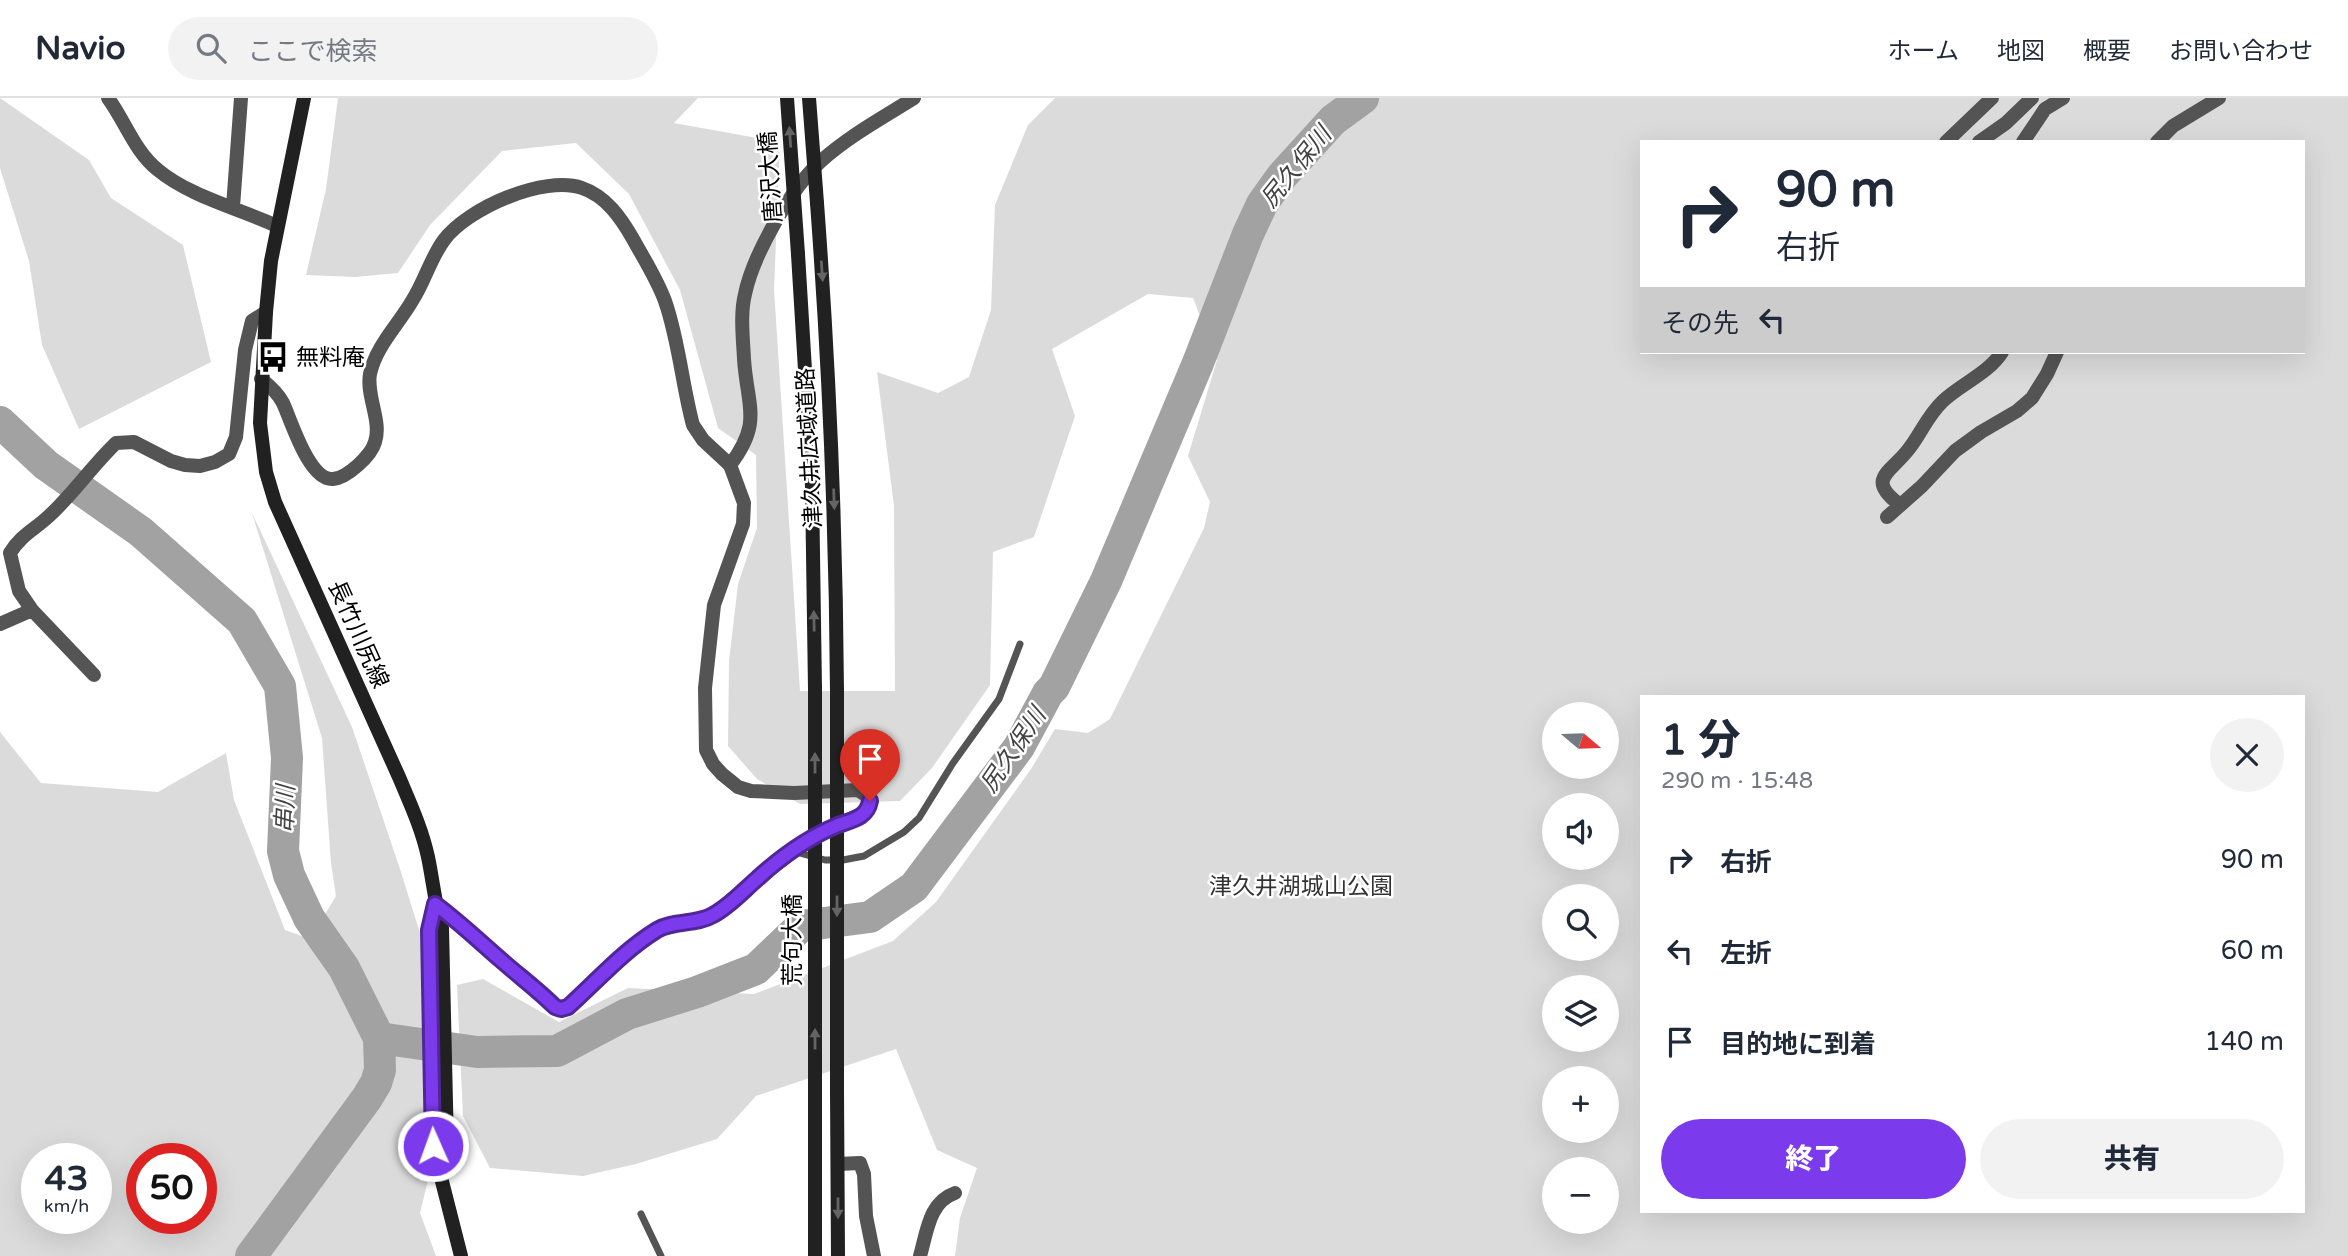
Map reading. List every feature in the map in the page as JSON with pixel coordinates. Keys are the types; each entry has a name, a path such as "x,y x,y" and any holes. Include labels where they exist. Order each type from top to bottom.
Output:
{"main road":[{"path":"266,312 277,226 304,98"},
{"name":"唐沢大橋","path":"787,98 798,254"},
{"name":"唐沢大橋","path":"809,98 817,203"},
{"name":"津久井広域道路","path":"817,203 829,374 836,545 837,691"},
{"name":"津久井広域道路","path":"798,254 812,486 815,689"},
{"name":"長竹川尻線","path":"266,312 261,379 261,443 272,493 409,800 428,856 435,904"},
{"name":"荒句大橋","path":"815,689 816,1256"},
{"name":"荒句大橋","path":"837,691 838,1164"},
{"path":"435,904 433,1146 461,1256"},
{"path":"838,1164 838,1256"}],"street":[{"path":"128,98 112,103 139,149 157,170 189,188 277,226"},
{"path":"233,207 241,98"},
{"path":"730,465 749,432 752,421 744,362 744,295 765,243 803,179 819,162 854,134 914,98"},
{"path":"1948,140 1993,98"},
{"path":"1982,140 2006,123 2032,98"},
{"path":"2023,140 2045,109 2063,98"},
{"path":"2159,140 2172,126 2219,98"},
{"path":"261,379 273,388 282,400 297,440 317,470 325,478 335,480 366,459 376,441 370,376 376,356 414,299 429,264 446,237 473,215 511,196 552,184 574,185 601,197 626,228 664,298 693,425 703,440 730,465 744,503 743,524 714,605 705,688 706,750 713,764 738,787 751,791 794,793 858,790 866,794 870,801 863,815 820,833 710,917 659,929 617,960 568,1007 561,1009 555,1007 467,928 435,904"},
{"path":"94,675 32,610 19,591 10,553 18,540 50,516 116,443 125,441 145,446 171,461 200,466 215,463 229,454 236,437 247,340 252,321 266,312"},
{"path":"1894,500 1884,490 1882,481 1909,449 1929,415 2000,354"},
{"path":"1887,517 1894,500 1955,451 2017,411 2032,398 2048,374 2056,354"},
{"path":"0,624 32,610"},
{"path":"838,1164 860,1163 864,1174 866,1216 874,1256"},
{"path":"920,1256 933,1212 940,1201 955,1193"}],"lane":[{"path":"792,852 825,860 843,860 864,856 904,832 919,818 953,763 999,699 1020,644"},
{"path":"641,1214 661,1256"}],"green space":[{"path":"0,98 89,160 111,198 183,245 211,362 79,429 42,345 29,261 0,168"},
{"name":"津久井湖城山公園","path":"338,98 698,98 674,123 780,142 774,289 800,691 895,691 894,506 877,372 938,393 969,377 991,310 995,205 1028,125 1055,98 2348,98 2348,1256 955,1256 960,1218 977,1168 937,1150 896,1049 756,1096 717,1139 636,1164 583,1176 490,1168 463,1116 457,985 483,979 559,1022 628,988 754,994 893,941 936,902 1031,769 1055,729 1088,733 1110,719 1204,528 1210,502 1188,456 1217,360 1193,298 1148,294 1052,349 1075,416 1034,537 993,552 990,685 932,768 900,801 800,804 757,779 728,746 729,661 738,584 757,528 756,455 718,428 680,290 629,194 576,143 502,151 430,225 398,273 355,277 306,275 326,189"},
{"path":"252,513 352,727 435,981 443,1119 420,1213 436,1256 0,1256 0,732 41,783 158,792 226,753 234,800 285,930 310,939 336,896 322,738"}],"waterway":[{"name":"尻久保川","path":"379,1038 477,1052 557,1051 627,1014 697,992 756,969 801,926 870,917 914,887 1019,747 1048,693 1054,687 1106,581 1262,204 1282,176 1333,120 1363,98"},
{"name":"串川","path":"0,422 46,465 141,532 242,621 280,686 287,758 283,851 289,875 309,918 344,968 379,1038 380,1070 367,1098 251,1256"}],"place":[{"name":"無料庵","path":"273,357"}],"route":[{"path":"433,1146 429,930 435,904 467,928 555,1007 561,1009 568,1007 638,943 665,926 698,921 722,910 760,876 806,842 820,833 863,815 870,801"}]}
